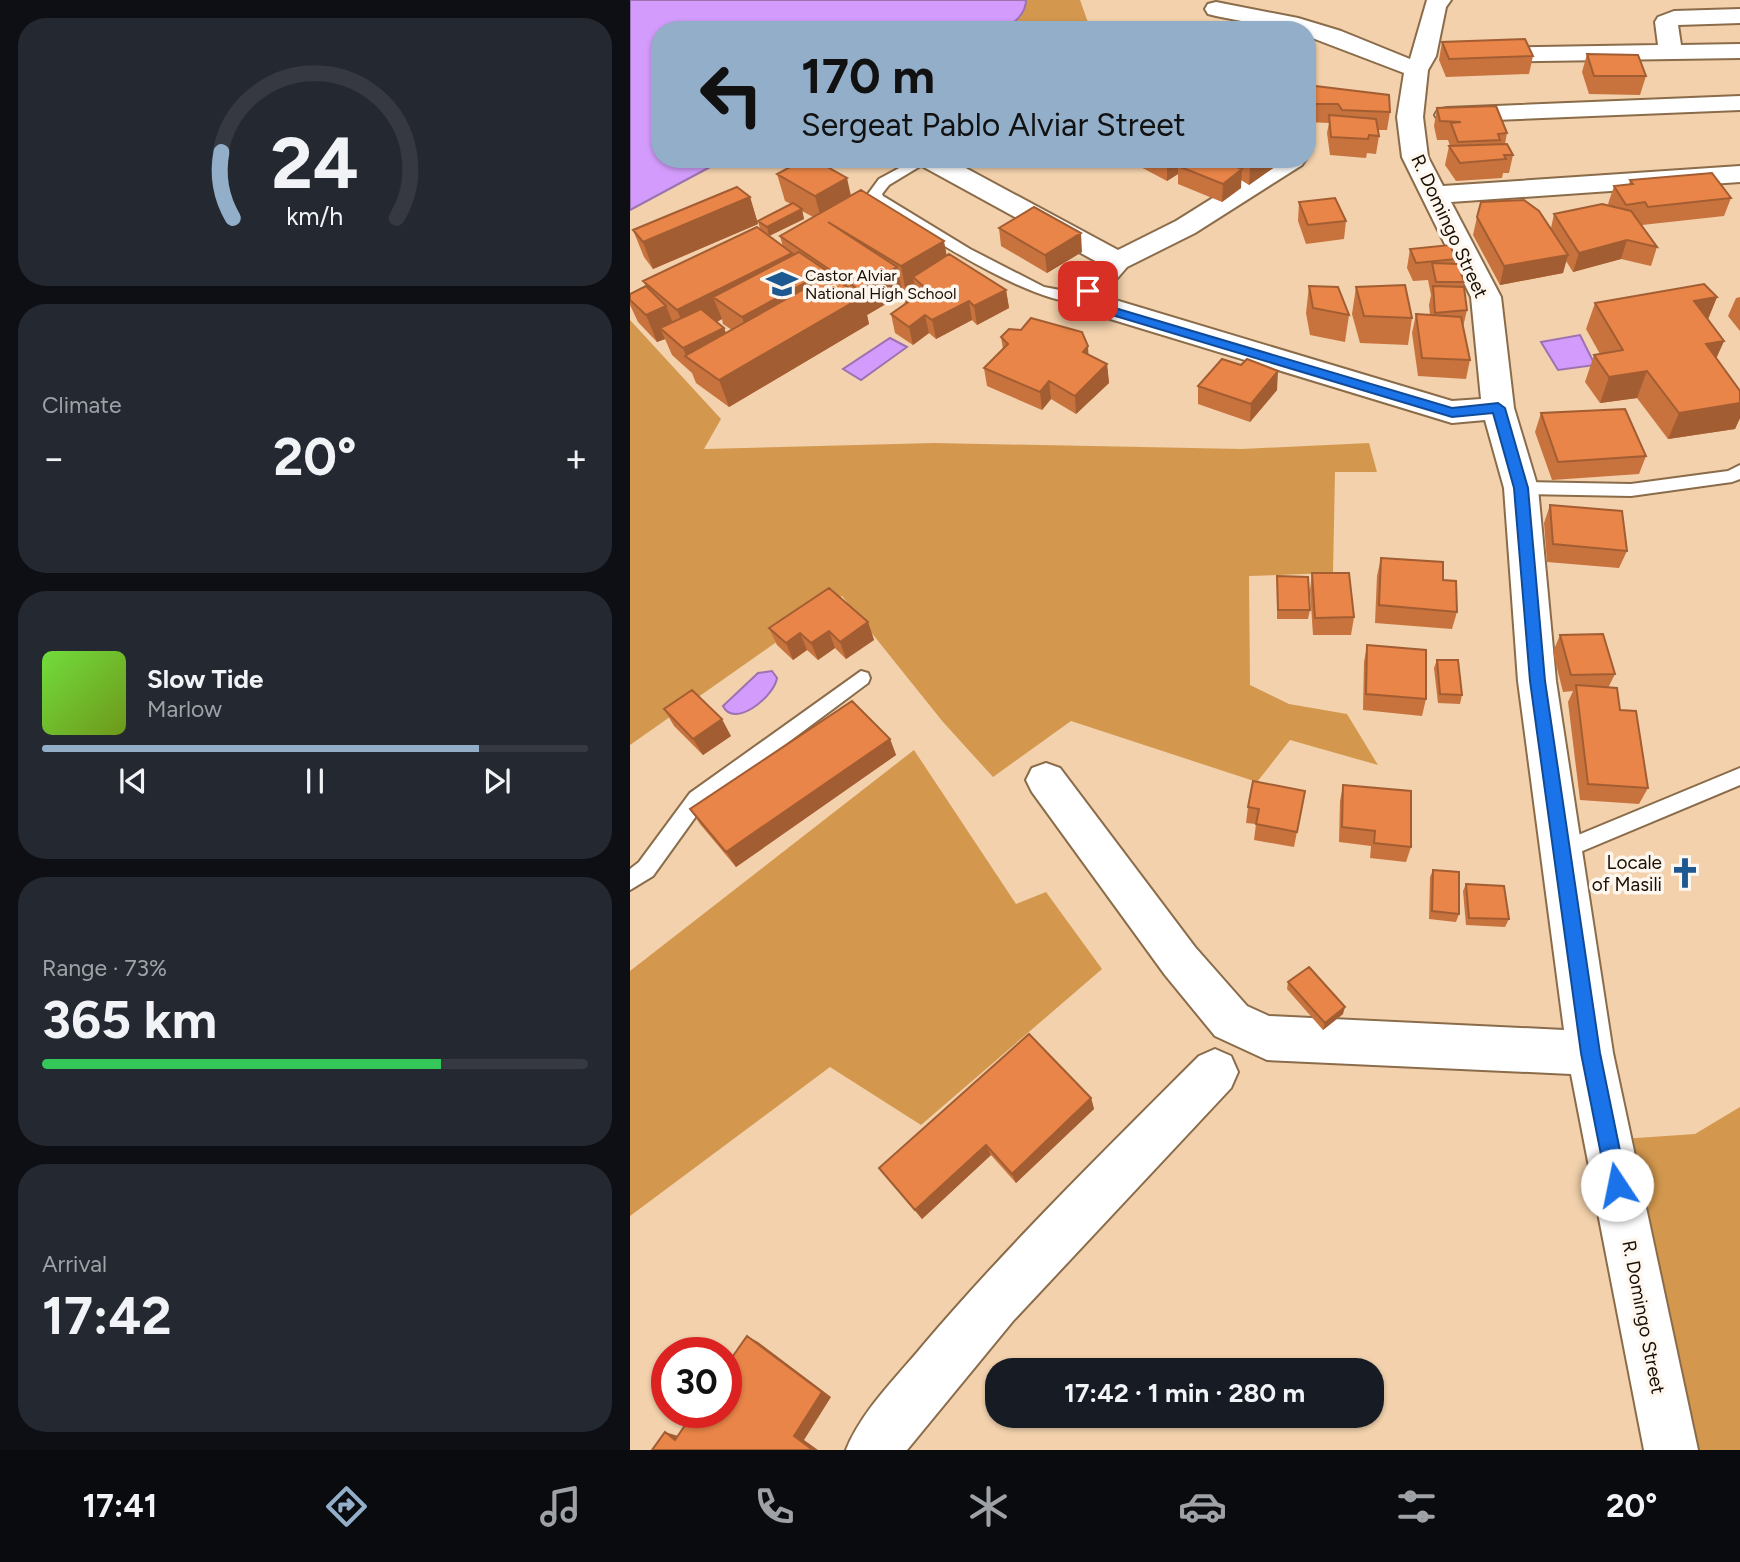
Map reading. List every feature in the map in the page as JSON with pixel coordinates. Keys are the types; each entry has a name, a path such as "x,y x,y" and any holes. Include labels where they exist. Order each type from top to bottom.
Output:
{"street":[{"name":"R. Domingo Street","path":"1440,0 1435,5 1438,59 1410,117 1415,157 1486,297 1498,408 1521,488 1537,681 1590,1053 1671,1450"},
{"path":"1216,9 1279,21"},
{"path":"1671,54 1666,22 1674,18 1740,16"},
{"path":"1316,31 1438,59 1740,51"},
{"path":"1410,117 1740,103"},
{"path":"944,168 1117,261"},
{"path":"1280,168 1222,208 1165,241 1117,261 1088,291 1087,299 1094,305 1452,412 1498,408"},
{"path":"1435,195 1740,174"},
{"path":"1046,780 1180,961 1231,1021 1267,1038 1590,1053"},
{"path":"873,1450 918,1390 1011,1284 1215,1072"}],"lane":[{"path":"910,168 884,182 875,194 878,199 965,252 1040,291 1087,299"},
{"path":"1521,488 1631,490 1732,476 1740,471"},
{"path":"630,881 646,869 697,799 860,678"},
{"path":"1561,851 1740,776"}],"shaded area":[{"path":"630,0 1026,0 1022,14 1015,21 651,21 651,168 708,168 630,210"},
{"path":"1026,0 1080,0 1088,21 1015,21 1021,16"},
{"path":"630,320 721,419 704,449 934,443 1242,449 1369,443 1377,472 1335,472 1333,573 1249,576 1250,685 1289,704 1347,714 1378,765 1290,740 1257,782 1071,721 993,777 943,722 842,596 630,745"},
{"path":"1580,335 1595,365 1558,370 1541,342"},
{"path":"890,338 907,347 861,380 843,369"},
{"path":"772,671 777,678 774,686 753,708 736,714 728,712 723,706 758,673"},
{"path":"914,750 1016,904 1046,892 1102,969 921,1125 830,1067 630,1216 630,971"},
{"path":"1740,1107 1740,1450 1672,1450 1607,1140 1695,1134"}],"building":[{"path":"1525,39 1533,56 1449,59 1442,42"},
{"path":"1587,54 1638,55 1646,76 1594,76"},
{"path":"1316,86 1389,95 1390,112 1342,110 1338,104 1316,104"},
{"path":"1496,106 1507,133 1498,134 1500,140 1458,142 1451,123 1461,122 1440,121 1437,108"},
{"path":"1329,115 1376,119 1379,136 1369,135 1368,139 1331,137"},
{"path":"1507,144 1513,155 1504,155 1506,159 1460,163 1449,146"},
{"path":"788,168 829,168 847,178 815,196 777,174"},
{"path":"1183,168 1242,169 1223,184"},
{"path":"1712,173 1731,198 1648,207 1645,202 1626,205 1614,186 1633,184 1630,180"},
{"path":"737,187 750,197 643,242 633,230"},
{"path":"861,190 944,241 901,266 828,222 897,267 858,289 780,236"},
{"path":"1335,198 1346,221 1308,225 1299,202"},
{"path":"1524,200 1539,211 1568,255 1504,266 1477,217 1481,202"},
{"path":"793,203 802,209 767,227 758,221"},
{"path":"1602,204 1631,211 1657,247 1627,240 1579,253 1554,214"},
{"path":"1034,207 1081,233 1045,255 999,228"},
{"path":"757,227 792,253 677,310 643,281"},
{"path":"1450,245 1456,259 1416,263 1410,249"},
{"path":"799,252 827,271 742,317 713,297"},
{"path":"949,254 1006,290 974,306 969,301 932,320 925,315 909,327 891,314 908,302 903,297 925,288 913,277"},
{"path":"1432,263 1458,264 1464,282 1436,282"},
{"path":"829,275 862,297 719,380 685,356"},
{"path":"1704,284 1717,297 1694,301 1724,341 1706,344 1740,391 1740,403 1679,413 1647,371 1609,377 1594,355 1623,350 1595,303"},
{"path":"1405,285 1412,318 1364,316 1356,287"},
{"path":"646,286 666,306 646,315 630,300 630,294"},
{"path":"1309,286 1338,287 1349,315 1313,308"},
{"path":"1433,286 1464,287 1467,310 1435,313"},
{"path":"701,309 724,328 683,348 660,328"},
{"path":"1416,314 1461,317 1470,360 1422,358"},
{"path":"1031,318 1082,332 1088,346 1083,352 1107,364 1075,396 1049,381 1040,392 984,368 1008,344 1001,337 1009,329 1021,330"},
{"path":"1222,359 1241,365 1247,359 1278,371 1251,404 1198,386"},
{"path":"1625,409 1646,456 1558,462 1541,413"},
{"path":"1550,505 1622,511 1627,551 1553,544"},
{"path":"1381,558 1443,562 1443,580 1456,581 1457,612 1379,605"},
{"path":"1312,573 1349,573 1354,617 1315,618"},
{"path":"1277,576 1308,577 1310,610 1278,610"},
{"path":"829,588 868,622 840,642 829,631 811,643 800,633 786,643 769,628"},
{"path":"1603,634 1615,674 1571,675 1560,635"},
{"path":"1367,645 1426,650 1426,699 1366,694"},
{"path":"1437,660 1458,660 1462,695 1440,694"},
{"path":"1576,685 1617,688 1620,710 1636,711 1648,788 1588,784"},
{"path":"692,690 722,719 693,739 664,709"},
{"path":"852,701 890,739 726,852 690,809"},
{"path":"1253,781 1305,791 1297,832 1256,824 1259,809 1248,807"},
{"path":"1343,785 1411,791 1411,847 1374,843 1375,831 1342,827"},
{"path":"1433,870 1459,872 1459,914 1432,911"},
{"path":"1466,884 1504,886 1509,919 1469,918"},
{"path":"1309,967 1345,1007 1325,1023 1288,982"},
{"path":"1029,1034 1091,1098 1012,1174 986,1145 915,1210 879,1168"},
{"path":"747,1336 822,1392 794,1436 813,1450 652,1450 665,1432 675,1440 683,1428 742,1428 742,1343"}],"place":[{"name":"Castor Alviar National High School","path":"782,284"},
{"name":"Locale of Masili","path":"1685,873"}],"route":[{"path":"1088,291 1087,299 1094,305 1452,412 1498,408 1521,488 1537,681 1590,1053 1617,1185"}]}
